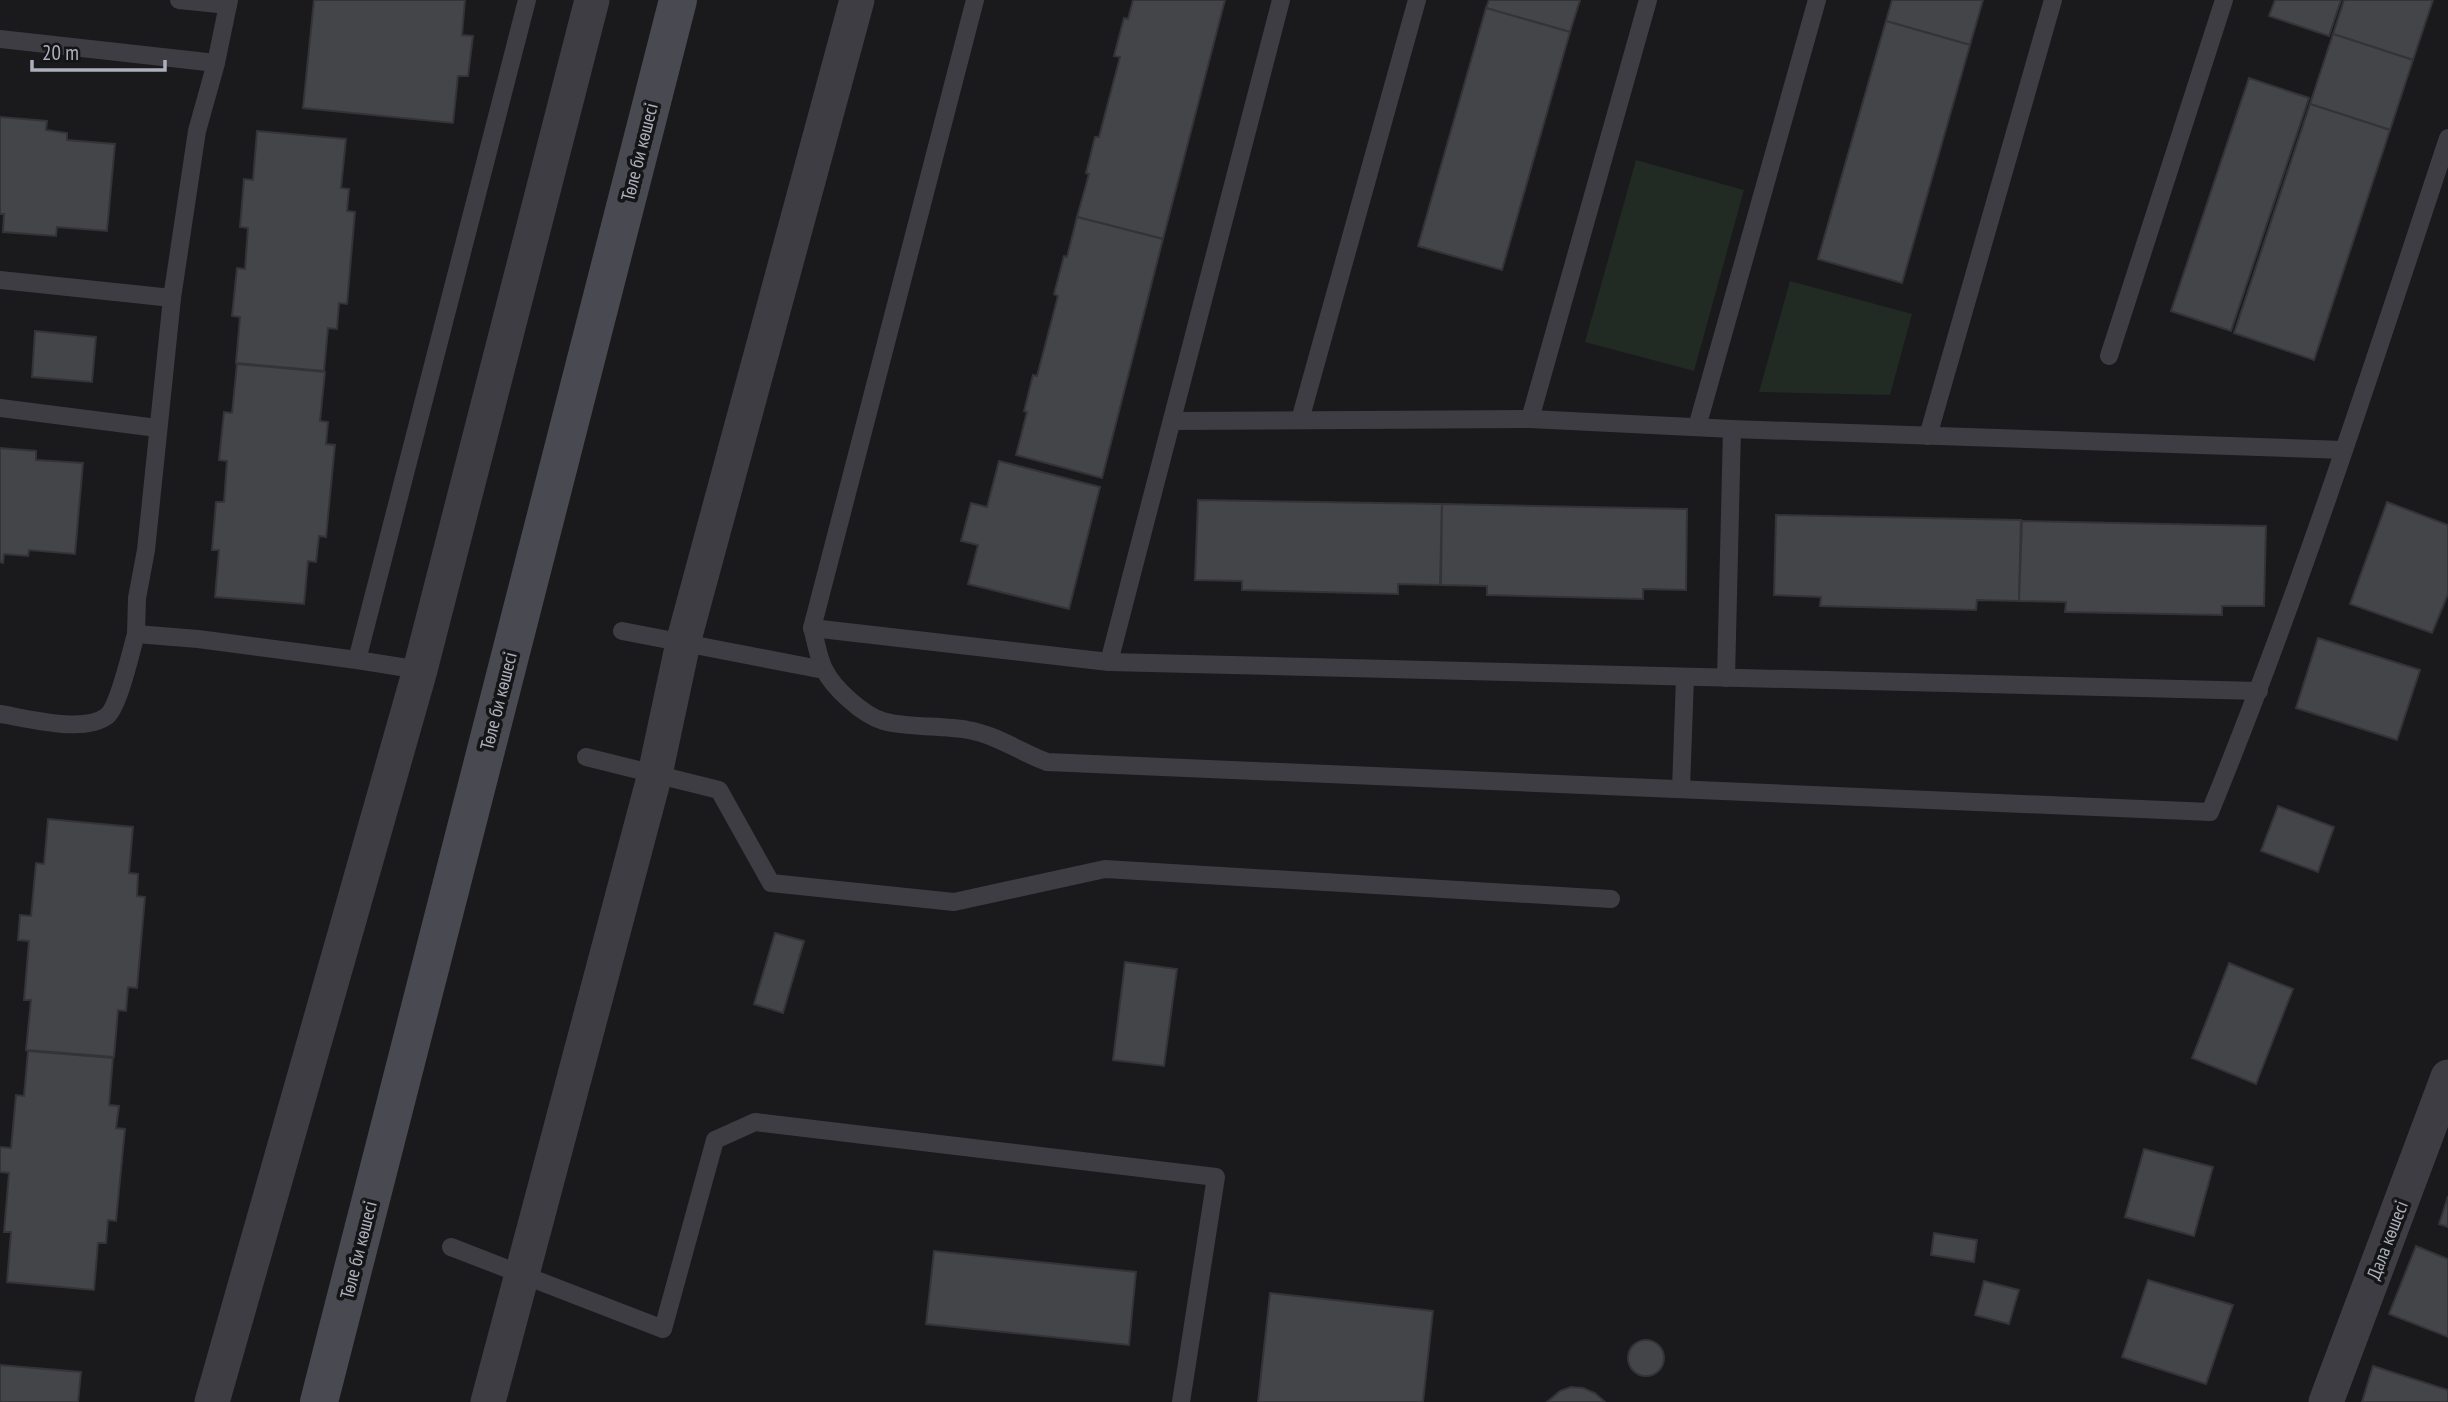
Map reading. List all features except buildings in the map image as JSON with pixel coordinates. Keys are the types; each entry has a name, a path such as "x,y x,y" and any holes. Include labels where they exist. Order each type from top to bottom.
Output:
{"main road":[{"name":"Төле би көшесі","path":"319,1402 678,0"}],"street":[{"path":"212,1402 420,670 593,0"},
{"path":"488,1402 656,774 683,643 857,0"},
{"name":"Дала көшесі","path":"2326,1402 2448,1077"}],"lane":[{"path":"0,714 69,724 93,722 107,716 116,702 135,634 172,298 197,131 229,2 179,0"},
{"path":"357,660 527,0"},
{"path":"975,0 812,628 824,670 844,696 864,711 883,721 969,730 1001,739 1023,753 1047,762 2210,812 2259,691 2344,450 2448,138"},
{"path":"1109,662 1281,0"},
{"path":"1300,420 1417,0"},
{"path":"1530,419 1648,0"},
{"path":"1697,427 1817,0"},
{"path":"1928,436 2053,0"},
{"path":"2109,356 2224,0"},
{"path":"0,39 216,63"},
{"path":"0,282 172,298"},
{"path":"0,408 157,428"},
{"path":"1172,421 1530,419 1732,429 2344,450"},
{"path":"1726,678 1732,429"},
{"path":"812,628 1109,662 2259,691"},
{"path":"622,631 824,670"},
{"path":"135,634 198,639 420,670"},
{"path":"1681,789 1685,677"},
{"path":"586,757 719,790 771,883 954,902 1105,869 1611,899"},
{"path":"452,1247 663,1329 715,1140 755,1122 1216,1177 1181,1402"}],"shaded area":[{"path":"1636,160 1744,190 1694,371 1585,342"},
{"path":"1790,281 1912,314 1890,395 1759,392"}]}
